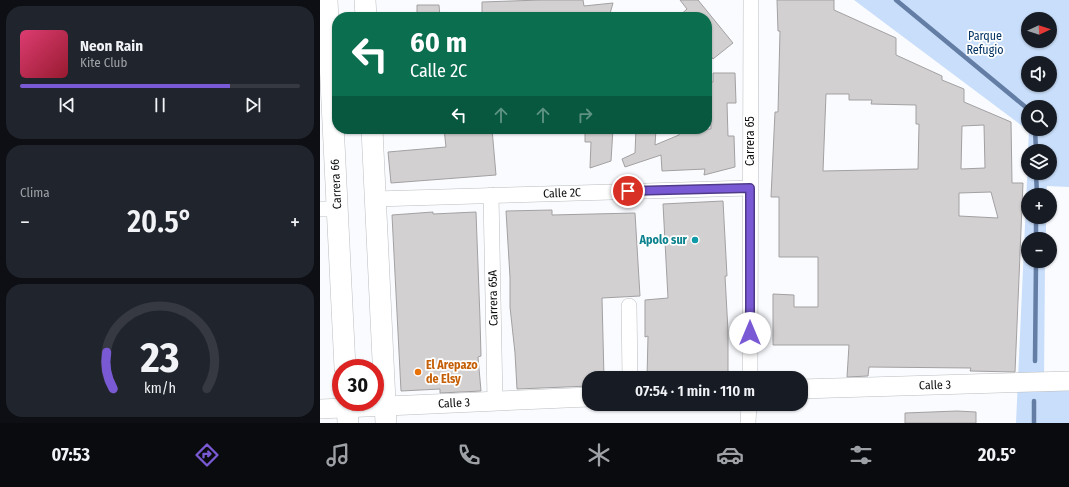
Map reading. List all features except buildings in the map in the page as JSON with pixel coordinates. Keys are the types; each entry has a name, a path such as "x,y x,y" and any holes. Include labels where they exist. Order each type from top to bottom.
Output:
{"main road":[{"name":"Carrera 66","path":"327,0 329,209 344,359"},
{"path":"365,0 366,12"},
{"path":"372,134 386,415"}],"street":[{"name":"Carrera 65","path":"750,371 751,0"},
{"name":"Calle 2C","path":"375,199 750,188"},
{"name":"Carrera 65A","path":"491,195 495,401"},
{"path":"629,306 630,371"},
{"name":"Calle 3","path":"808,389 1069,381"},
{"name":"Calle 3","path":"347,411 386,415 495,401 582,397"},
{"name":"Calle 3","path":"320,409 332,410"},
{"path":"748,423 749,411"}],"green space":[{"name":"Parque Refugio","path":"854,0 1069,0 1069,187 1047,186 1047,188 1027,188 1027,180 1057,180 1057,144 1028,144 1029,136 1057,136 1057,100 1021,100 1021,125"},
{"name":"Parque Refugio","path":"1025,224 1046,224 1046,232 1025,232"},
{"name":"Parque Refugio","path":"1023,268 1045,268 1044,381 1069,381 1069,423 1016,423"}],"waterway":[{"path":"896,0 1021,103"},
{"path":"1035,136 1036,144"},
{"path":"1036,180 1037,188"},
{"path":"1036,224 1036,232"},
{"path":"1035,361 1036,268"},
{"path":"1034,401 1034,423"}],"place":[{"name":"Apolo sur","path":"695,240"},
{"name":"El Arepazo de Elsy","path":"418,372"}],"route":[{"path":"628,191 750,188 750,333"}]}
